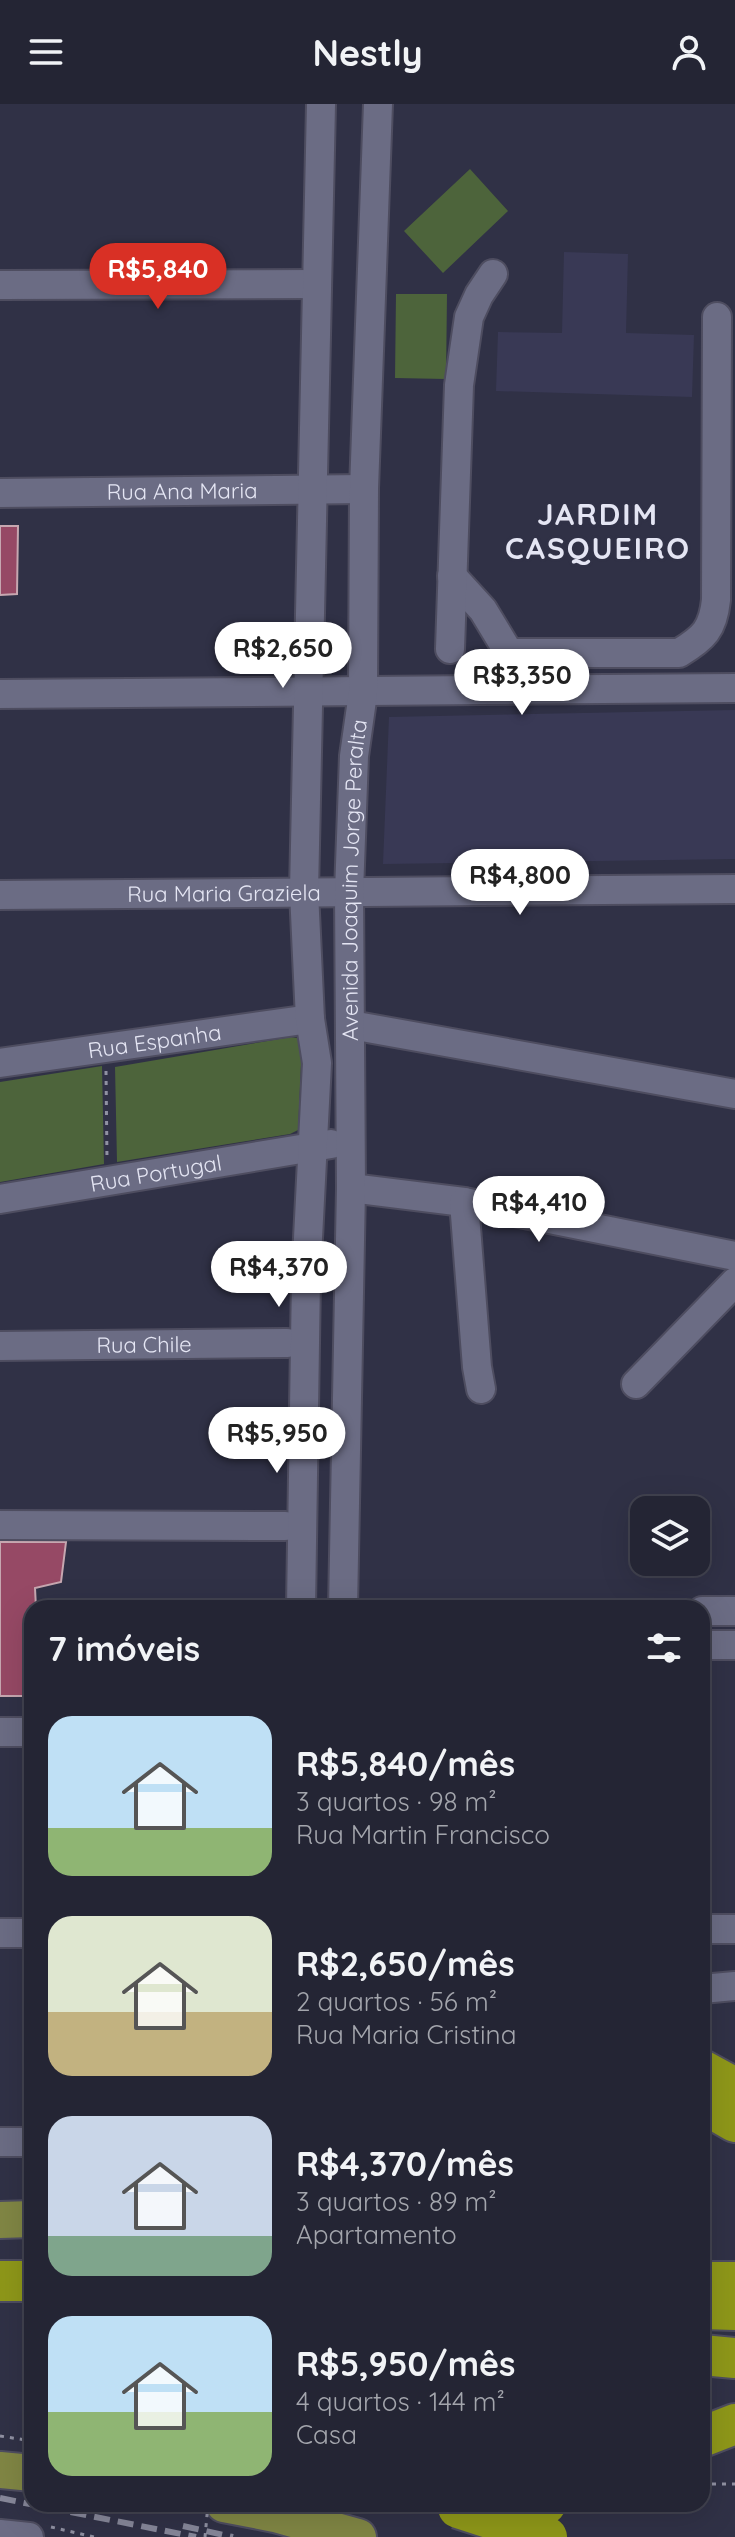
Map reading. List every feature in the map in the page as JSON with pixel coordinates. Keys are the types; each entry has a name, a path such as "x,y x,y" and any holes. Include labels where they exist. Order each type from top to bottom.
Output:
{"highway":[{"path":"710,2074 735,2088"},
{"path":"710,2108 735,2122"},
{"path":"0,2281 24,2281"},
{"path":"710,2282 735,2282"},
{"path":"0,2305 24,2305"},
{"path":"710,2309 735,2310"},
{"path":"710,2356 735,2358"},
{"path":"710,2434 735,2424"},
{"path":"472,2512 547,2537"},
{"path":"502,2512 516,2537"}],"main road":[{"path":"0,2220 24,2219"},
{"path":"0,2470 24,2472"},
{"path":"265,2512 358,2537"}],"street":[{"name":"Avenida Joaquim Jorge Peralta","path":"282,1600 296,1343 306,1277 317,1063 310,1019 304,892 321,104"},
{"name":"Avenida Joaquim Jorge Peralta","path":"343,1600 351,1188 349,892 354,756 363,693 364,489 378,104"},
{"path":"450,649 459,385 469,317 493,274"},
{"path":"0,285 317,284"},
{"path":"452,576 483,610 509,653 679,653 701,640 714,617 716,600 717,317"},
{"name":"Rua Ana Maria","path":"0,493 364,489"},
{"path":"0,694 735,688"},
{"name":"Rua Maria Graziela","path":"0,895 735,889"},
{"name":"Rua Espanha","path":"0,1063 310,1019"},
{"path":"351,1025 735,1094"},
{"name":"Rua Portugal","path":"0,1199 313,1146 351,1143"},
{"path":"351,1188 464,1202 735,1256"},
{"path":"464,1202 481,1389"},
{"path":"636,1384 735,1282"},
{"name":"Avenida Joaquim Jorge Peralta","path":"296,1343 301,1600"},
{"name":"Rua Chile","path":"0,1346 296,1343"},
{"path":"0,1525 285,1526"},
{"path":"710,1611 735,1611"},
{"path":"710,1645 735,1645"},
{"path":"0,1732 24,1732"},
{"path":"710,1929 735,1929"},
{"path":"0,1933 24,1933"},
{"path":"710,1988 735,1986"},
{"path":"0,2142 24,2142"},
{"path":"0,2534 29,2537"}],"path":[{"path":"106,1047 107,1181"},
{"path":"0,2436 24,2440"},
{"path":"710,2484 735,2484"},
{"path":"205,2537 207,2512"}],"shaded area":[{"path":"564,252 628,254 626,333 694,335 692,397 496,391 498,332 562,333"},
{"path":"735,710 735,859 383,864 389,717"}],"green space":[{"path":"470,169 508,211 443,273 404,231"},
{"path":"396,294 447,294 446,379 395,378"},
{"path":"291,1037 302,1044 298,1130 290,1134 117,1162 115,1067"},
{"path":"102,1066 104,1164 0,1182 0,1082"}],"building":[{"path":"0,526 18,526 17,594 0,595"},
{"path":"0,1542 66,1542 61,1582 35,1588 36,1600 24,1600 24,1696 0,1696"}],"railway":[{"path":"0,2498 24,2503"},
{"path":"70,2512 196,2537"},
{"path":"183,2526 233,2537"}],"district":[{"name":"JARDIM CASQUEIRO","path":"598,532"}]}
